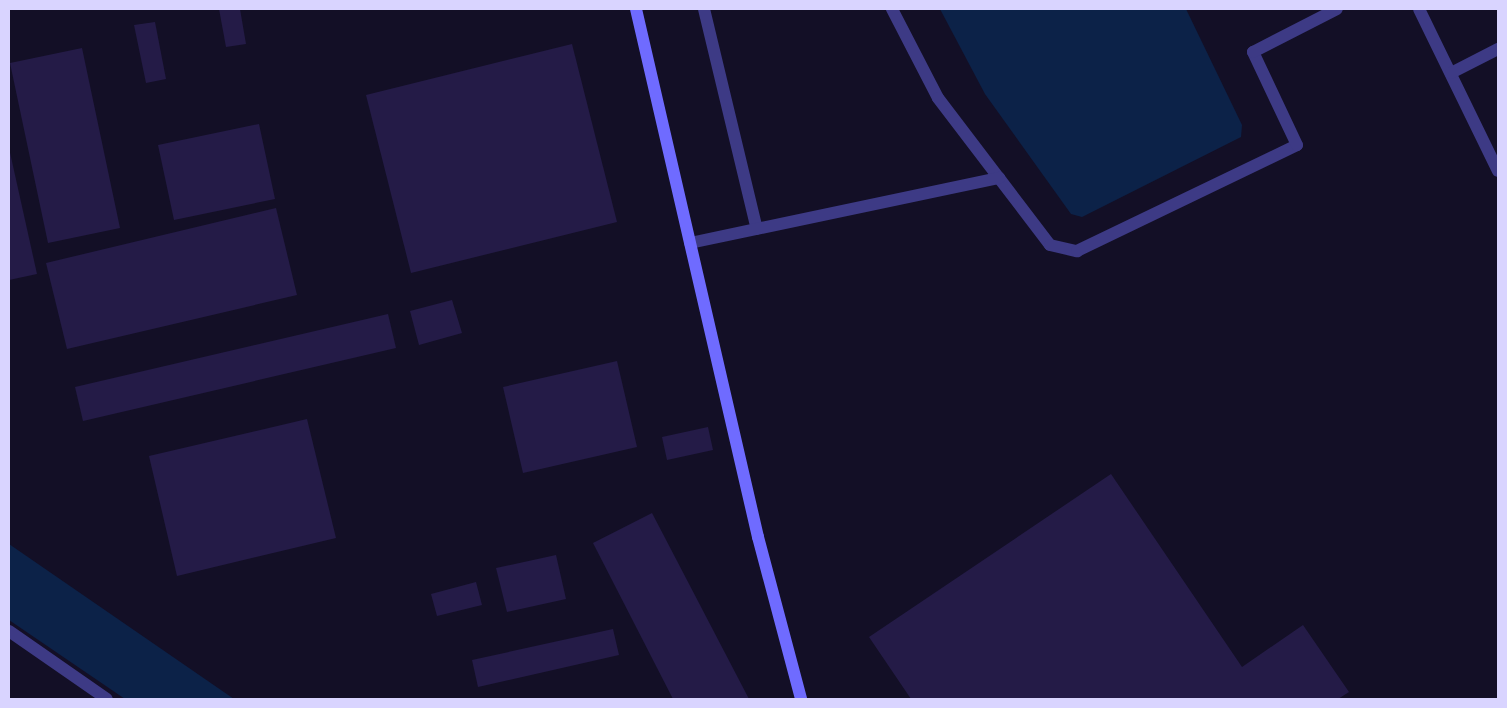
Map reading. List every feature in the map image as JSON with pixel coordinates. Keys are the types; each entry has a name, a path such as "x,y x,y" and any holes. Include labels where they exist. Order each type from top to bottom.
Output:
{"street":[{"path":"636,9 758,537 801,699"},
{"path":"704,9 757,229"},
{"path":"892,9 938,98 1050,245 1078,251 1297,145 1253,52 1337,9"},
{"path":"1418,9 1498,171"},
{"path":"1451,73 1498,49"},
{"path":"690,243 999,178"},
{"path":"9,631 107,699"}],"water":[{"path":"940,9 1186,9 1242,125 1241,137 1082,217 1071,214 985,94"},
{"path":"9,544 234,699 125,699 9,620"}],"building":[{"path":"219,9 240,9 246,44 226,47"},
{"path":"155,22 166,79 146,83 134,25"},
{"path":"572,44 617,222 411,273 366,95"},
{"path":"82,48 120,228 48,243 10,63"},
{"path":"259,124 275,199 174,220 158,145"},
{"path":"9,148 37,274 9,280"},
{"path":"276,208 297,295 67,349 46,263"},
{"path":"452,300 462,333 419,345 410,311"},
{"path":"388,314 396,348 83,421 75,387"},
{"path":"617,361 637,447 523,473 503,387"},
{"path":"307,419 336,538 177,576 149,456"},
{"path":"708,427 713,450 667,460 662,437"},
{"path":"1111,474 1242,667 1303,625 1349,692 1338,699 911,699 869,637"},
{"path":"652,513 749,699 673,699 593,543"},
{"path":"556,555 566,599 507,612 496,568"},
{"path":"476,582 482,605 437,616 431,594"},
{"path":"613,629 619,655 478,687 472,660"}]}
